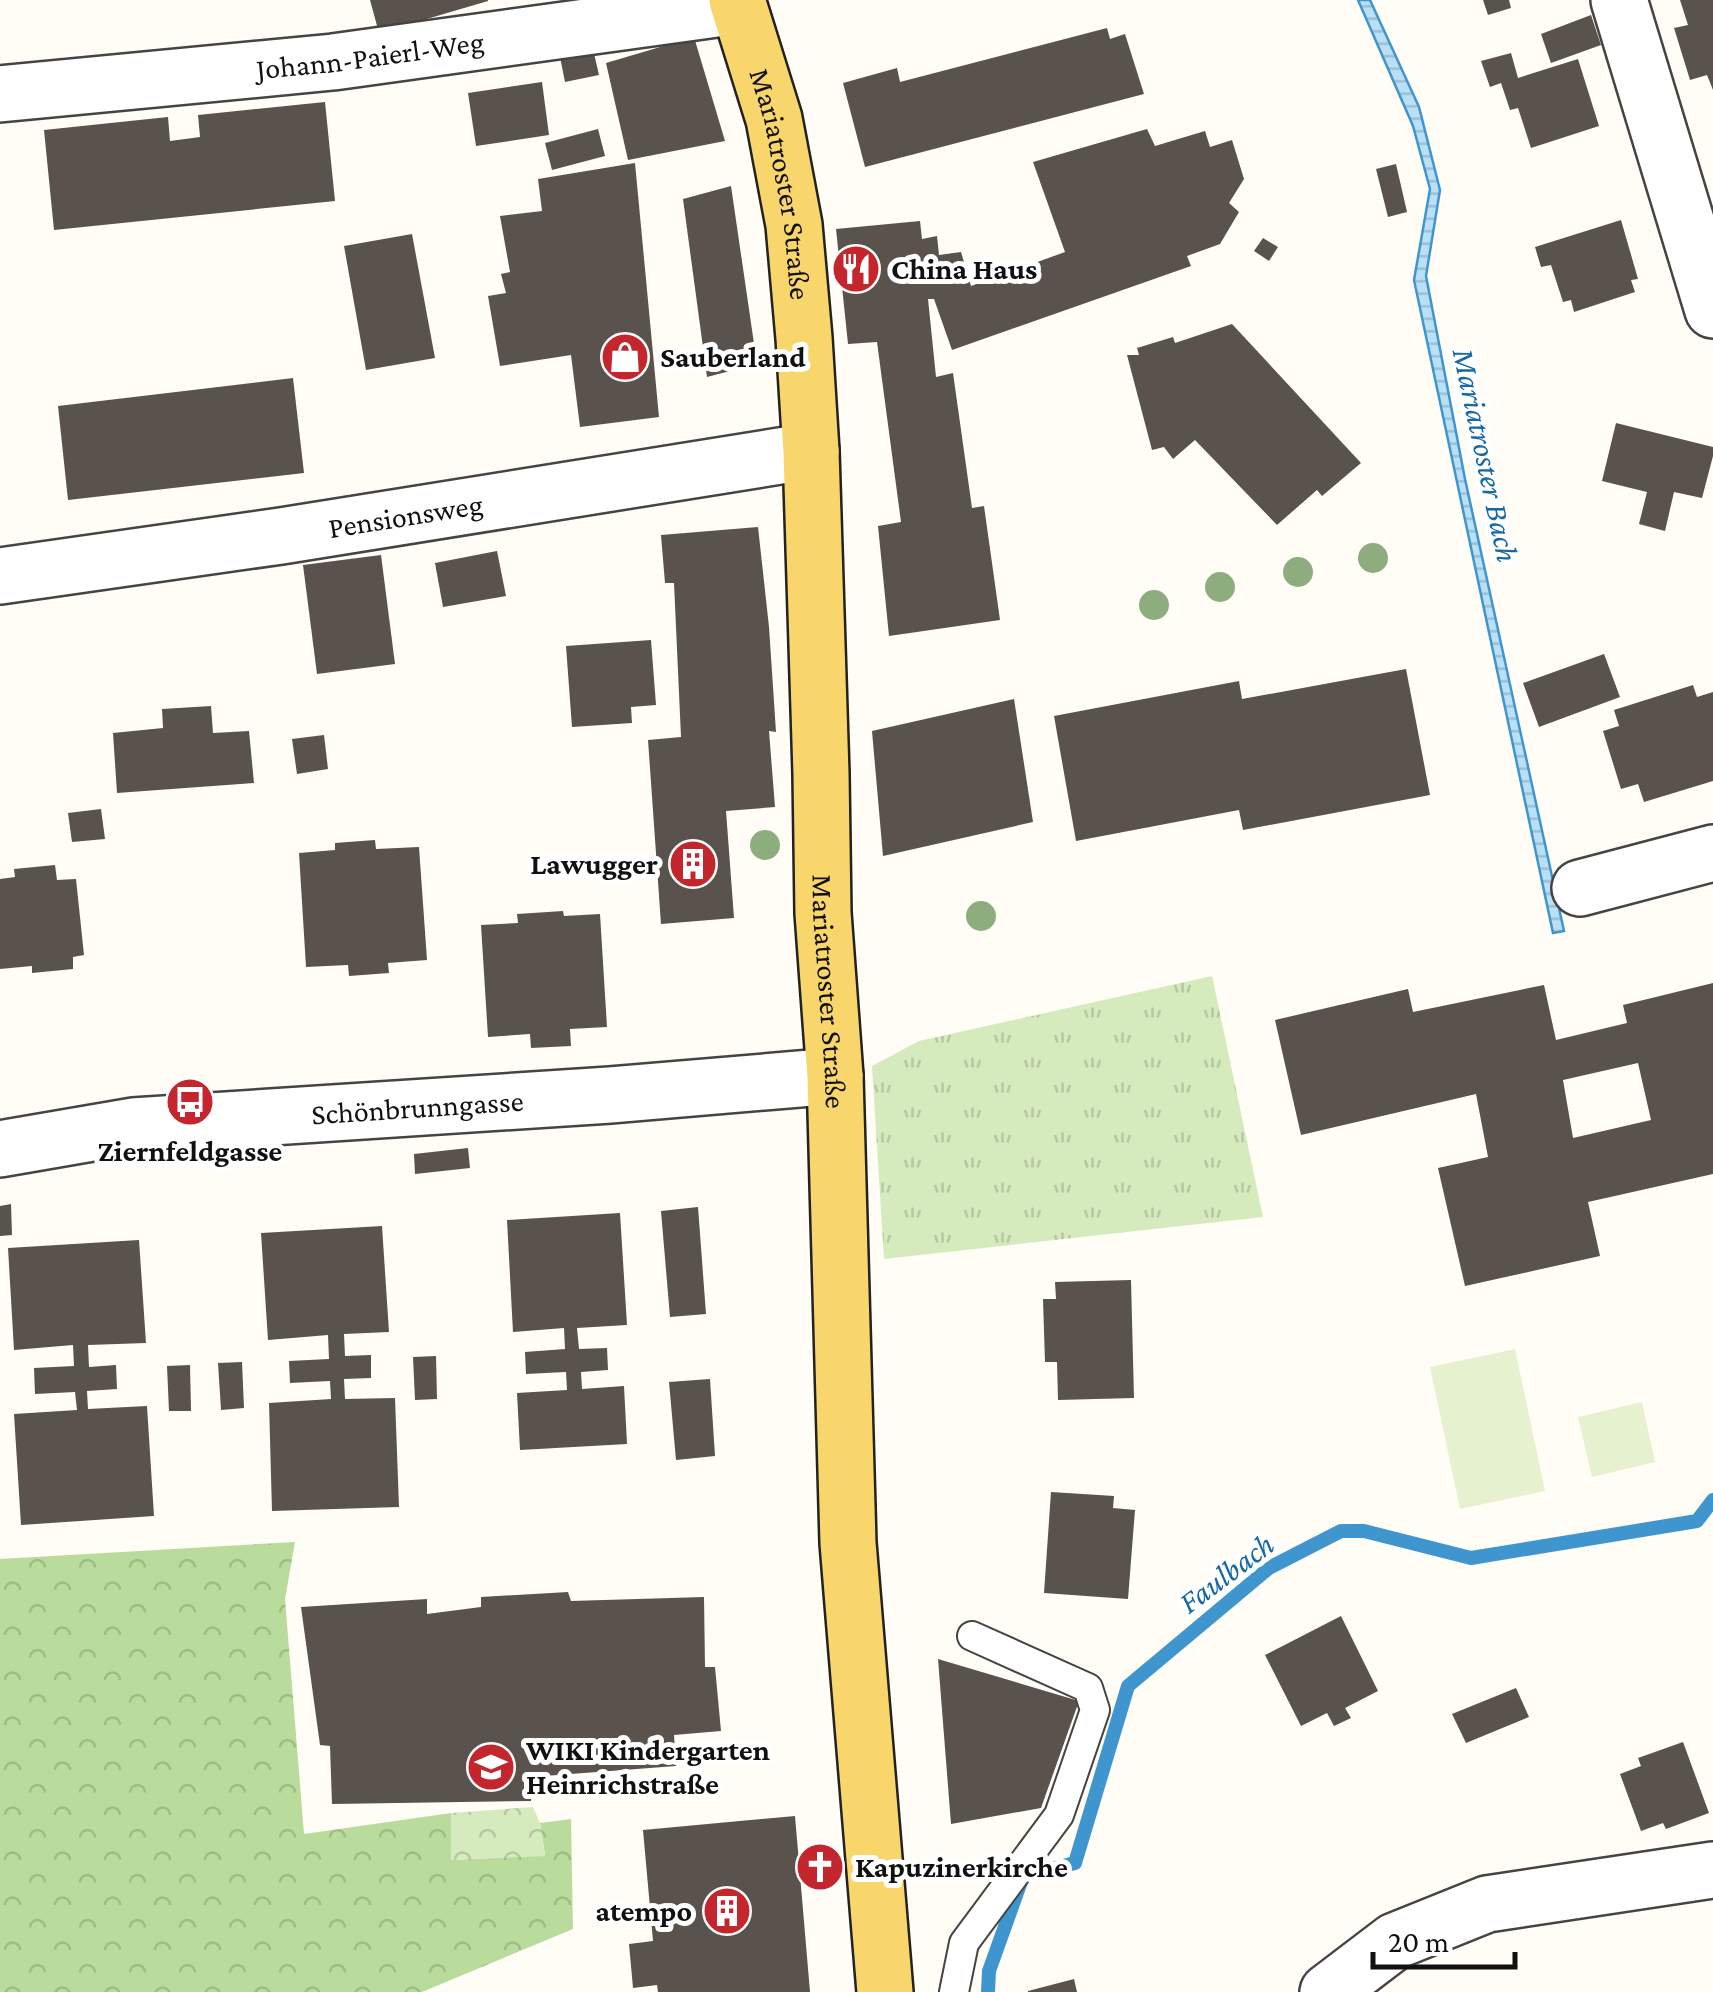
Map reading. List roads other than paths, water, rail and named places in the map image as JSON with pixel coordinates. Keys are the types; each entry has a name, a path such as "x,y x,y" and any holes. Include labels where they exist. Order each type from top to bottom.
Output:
{"main road":[{"name":"Mariatroster Straße","path":"738,3 774,119 790,204 804,338 822,774 823,913 835,1076 848,1542 885,1992"}],"street":[{"path":"1619,0 1713,310"},
{"name":"Johann-Paierl-Weg","path":"0,94 333,62 738,3"},
{"name":"Pensionsweg","path":"0,576 281,536 811,451"},
{"path":"1580,888 1713,852"},
{"name":"Schönbrunngasse","path":"0,1150 133,1126 835,1076"},
{"path":"1328,1992 1395,1941 1487,1904 1713,1870"}],"lane":[{"path":"954,1992 964,1944 1059,1815 1096,1710 1088,1688 972,1636"}],"water":[{"name":"Mariatroster Bach","path":"1358,0 1370,0 1419,107 1440,190 1426,276 1465,479 1564,931 1553,933 1414,280 1430,189 1413,126"}],"waterway":[{"name":"Faulbach","path":"988,1992 989,1971 1023,1876 1075,1863 1128,1686 1269,1568 1341,1531 1364,1531 1471,1558 1697,1521 1713,1500"}],"place":[{"name":"China Haus","path":"856,269"},
{"name":"Sauberland","path":"625,357"},
{"name":"Lawugger","path":"693,864"},
{"name":"Ziernfeldgasse","path":"190,1102"},
{"name":"WIKI Kindergarten Heinrichstraße","path":"491,1767"},
{"name":"Kapuzinerkirche","path":"820,1867"},
{"name":"atempo","path":"727,1911"}]}
